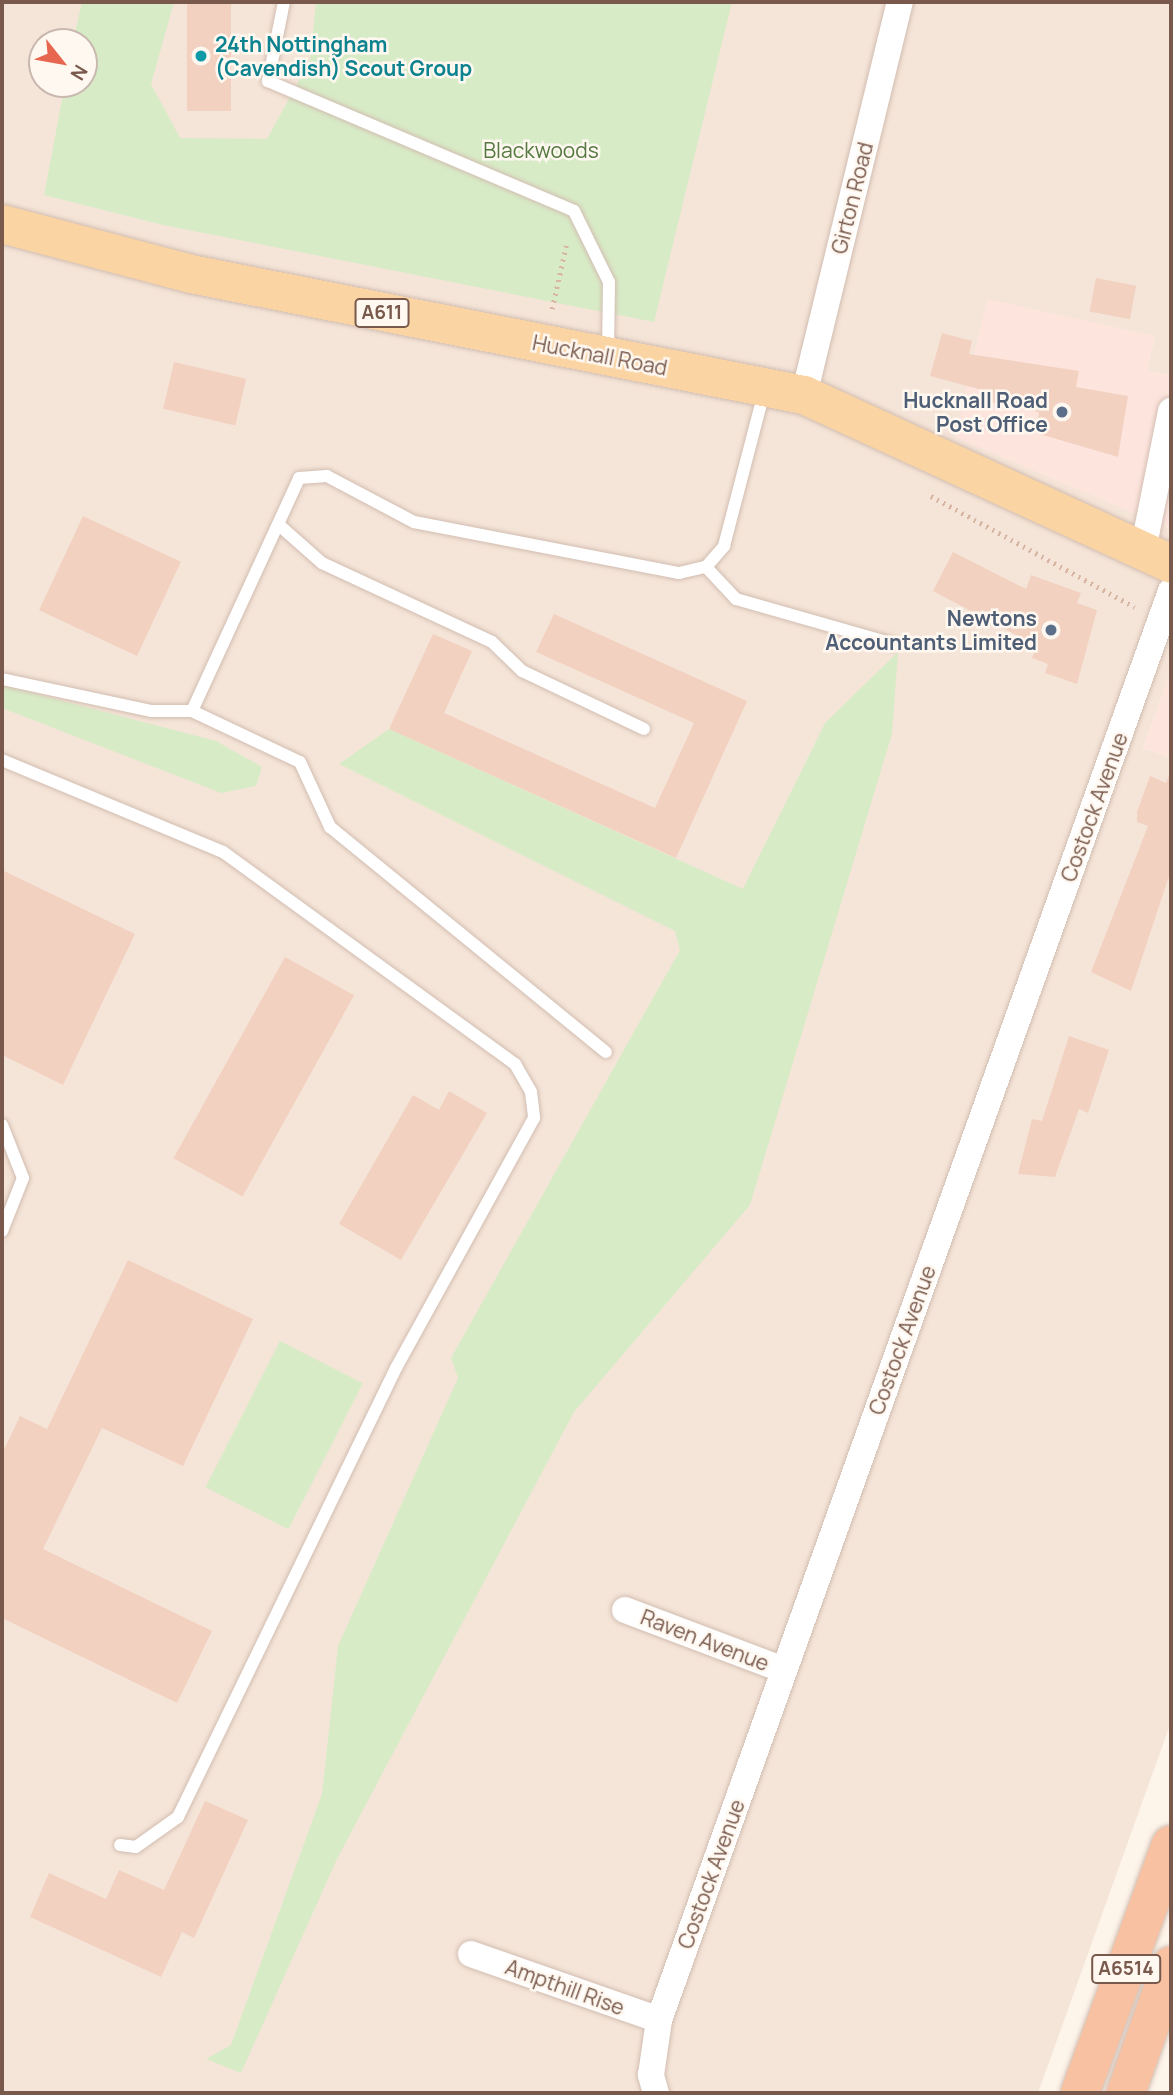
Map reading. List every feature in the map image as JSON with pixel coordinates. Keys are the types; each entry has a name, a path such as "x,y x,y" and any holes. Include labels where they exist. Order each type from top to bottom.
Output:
{"highway":[{"name":"A6514","path":"1080,2093 1171,1845"},
{"name":"A6514","path":"1126,2093 1171,1966"}],"main road":[{"name":"Hucknall Road","path":"2,224 191,274 804,395 1157,557"}],"street":[{"name":"Girton Road","path":"804,395 900,2"},
{"path":"1157,557 1171,411"},
{"name":"Costock Avenue","path":"656,2093 659,2020 1171,591"},
{"name":"Raven Avenue","path":"625,1610 784,1670"},
{"name":"Ampthill Rise","path":"471,1954 659,2020"}],"lane":[{"path":"284,2 268,81 574,211 609,282 613,314 607,356"},
{"path":"192,711 299,478 314,474 414,522 679,573 706,567 724,546 765,387"},
{"path":"279,525 322,563 492,642 522,671 644,729"},
{"path":"706,567 736,599 894,644"},
{"path":"2,678 151,711 192,711 300,762 331,827 606,1052"},
{"path":"2,760 223,852 515,1064 531,1092 534,1118 396,1368 178,1816 136,1847 120,1845"},
{"path":"2,1125 23,1178 2,1231"}],"path":[{"path":"544,344 574,211"},
{"path":"923,492 1161,618"}],"shaded area":[{"path":"2,2 1171,2 1171,375 1147,371 1155,336 955,436 1171,529 1171,671 1143,748 1171,758 1171,1722 1038,2093 2,2093"},
{"path":"987,299 1155,336 1147,371 1171,375 1171,529 955,437"},
{"path":"1171,671 1171,758 1143,748"}],"green space":[{"name":"Blackwoods","path":"82,2 174,2 151,84 180,138 267,139 310,60 316,2 732,2 654,322 163,225 44,195 62,98 98,98 98,28 76,28"},
{"path":"898,652 892,734 750,1205 574,1412 337,1859 241,2073 206,2059 231,2045 322,1794 338,1646 458,1378 451,1358 680,950 675,931 339,764 389,729 743,889 825,723"},
{"path":"2,685 216,741 262,767 256,786 221,793 2,708"},
{"path":"280,1341 363,1383 288,1529 206,1487"}],"building":[{"name":"24th Nottingham (Cavendish) Scout Group","path":"187,2 231,2 231,111 187,111"},
{"path":"1096,278 1136,286 1130,319 1090,311"},
{"path":"942,333 972,341 969,354 1079,371 1076,387 1128,396 1118,457 1036,433 1039,412 984,401 986,391 930,376"},
{"path":"174,362 246,379 235,425 163,409"},
{"path":"83,516 181,562 137,656 39,610"},
{"name":"Newtons Accountants Limited","path":"953,552 1026,589 1031,575 1081,593 1077,603 1097,610 1077,684 1045,673 1048,664 1032,658 1037,646 933,591"},
{"path":"554,614 747,701 676,858 389,729 433,634 472,651 444,713 655,808 694,723 536,652"},
{"path":"1171,771 1171,870 1131,991 1091,972 1148,826 1137,822 1137,812 1150,776 1166,783"},
{"path":"2,870 135,934 63,1085 2,1055"},
{"path":"285,957 354,995 243,1196 173,1158"},
{"path":"1069,1036 1109,1050 1088,1113 1079,1109 1055,1177 1018,1174 1032,1119 1042,1121"},
{"path":"449,1091 487,1113 401,1260 339,1224 413,1095 439,1110"},
{"path":"128,1260 253,1319 183,1466 102,1428 43,1549 212,1631 177,1703 2,1618 2,1454 20,1416 47,1429"},
{"path":"205,1801 248,1820 194,1938 182,1932 161,1977 30,1917 49,1873 106,1899 119,1870 164,1890"}],"place":[{"name":"24th Nottingham (Cavendish) Scout Group","path":"201,56"},
{"name":"Hucknall Road Post Office","path":"1062,412"},
{"name":"Newtons Accountants Limited","path":"1051,630"}]}
